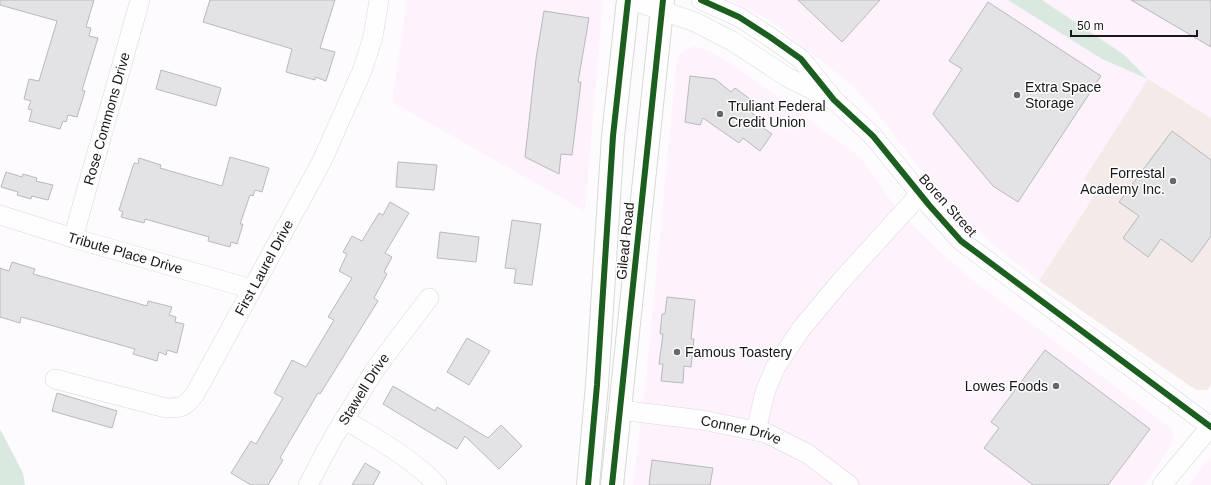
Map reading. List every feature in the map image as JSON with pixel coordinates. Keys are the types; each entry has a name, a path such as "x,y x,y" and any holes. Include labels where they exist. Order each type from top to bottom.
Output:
{"main road":[{"name":"Gilead Road","path":"588,485 597,385 613,136 628,0"},
{"name":"Gilead Road","path":"612,485 663,5"}],"street":[{"name":"Rose Commons Drive","path":"73,238 140,0"},
{"name":"First Laurel Drive","path":"55,379 166,408 180,408 188,404 195,394 322,161 362,71 373,37 379,0"},
{"name":"Boren Street","path":"631,0 663,5 732,41 787,77 834,100"},
{"name":"Boren Street","path":"701,0 739,18 770,37 801,59 834,100 873,136 946,225 962,241 1211,426"},
{"path":"756,431 765,392 775,368 801,329 920,194"},
{"name":"Tribute Place Drive","path":"0,214 73,238 252,290"},
{"name":"Stawell Drive","path":"308,485 344,419 376,368 429,298"},
{"name":"Conner Drive","path":"620,410 702,420 766,433 808,454 849,485"},
{"path":"344,419 403,456 428,475 437,485"},
{"path":"1162,485 1211,426"}],"shaded area":[{"path":"407,0 603,0 585,211 392,102"},
{"path":"730,0 1211,0 1211,118 1148,80 1084,179 1098,190 1039,281 990,242 962,217 918,166 876,112 853,86 768,19"},
{"path":"1008,0 1042,0 1123,54 1148,79 1102,59"},
{"path":"694,46 709,51 731,63 860,157 889,198 912,225 969,277 1172,429 1174,437 1168,450 1144,485 633,485 648,359 676,68 678,57 684,50"},
{"path":"1148,79 1211,118 1211,385 1207,390 1197,390 1190,386 1039,281 1098,190 1084,179"},
{"path":"0,429 23,473 25,485 0,485"},
{"path":"1211,459 1211,485 1189,485 1205,462"}],"building":[{"path":"0,0 94,0 86,27 91,28 89,36 98,38 82,90 85,91 77,117 68,115 66,122 63,121 60,129 29,121 32,110 28,109 31,101 24,99 29,79 39,81 57,21 0,5"},
{"path":"210,0 335,0 320,48 335,52 326,81 315,77 315,80 286,72 292,49 203,22"},
{"path":"798,0 880,0 842,42"},
{"path":"1131,0 1211,0 1211,47"},
{"name":"Extra Space Storage","path":"988,2 1101,76 1018,202 993,186 933,114 962,69 949,61"},
{"path":"544,11 589,18 578,82 581,82 572,155 561,154 559,174 525,157 536,59"},
{"path":"161,70 221,88 216,106 156,89"},
{"name":"Truliant Federal Credit Union","path":"690,76 715,79 731,92 735,88 757,104 750,111 758,118 755,122 772,134 760,151 743,138 739,143 703,118 700,125 685,122"},
{"name":"Forrestal Academy Inc.","path":"1172,131 1211,160 1211,236 1192,262 1161,239 1148,257 1123,238 1139,216 1119,202"},
{"path":"230,157 269,168 262,192 255,190 253,196 250,195 240,224 243,224 237,244 231,242 230,247 208,241 209,237 145,219 144,223 121,217 123,212 119,210 134,163 138,164 139,158 161,165 160,168 222,186"},
{"path":"398,162 437,165 434,190 396,187"},
{"path":"6,172 22,177 23,174 37,178 36,181 53,185 48,200 32,196 31,199 17,195 18,192 1,187"},
{"path":"390,202 409,213 385,253 392,257 384,272 387,274 374,298 378,301 320,394 318,393 280,458 283,460 268,485 251,485 231,473 251,441 256,444 283,398 274,393 292,360 306,367 334,320 328,317 352,278 339,271 347,254 343,252 352,236 362,241 379,213 383,215"},
{"path":"512,220 541,224 532,285 514,283 516,269 505,268"},
{"path":"440,232 479,237 476,262 437,258"},
{"path":"12,262 35,269 33,274 147,306 148,301 172,307 169,315 176,317 175,322 184,324 177,353 167,350 166,355 159,352 157,361 133,354 135,349 43,323 21,317 20,323 0,317 0,268 9,271"},
{"name":"Famous Toastery","path":"667,297 695,300 691,339 694,339 691,367 684,366 683,383 661,381 663,364 659,364 663,334 660,334 662,314 665,314"},
{"path":"467,338 490,351 469,385 447,372"},
{"name":"Lowes Foods","path":"1045,350 1150,429 1108,485 1033,485 984,448 999,428 991,422"},
{"path":"393,386 435,411 437,407 488,438 501,425 522,446 499,469 465,436 457,449 383,404"},
{"path":"57,393 117,411 112,428 52,411"},
{"path":"652,460 713,468 710,485 649,485"},
{"path":"365,463 380,472 373,485 352,485"}],"cycle path":[{"path":"588,485 597,385 613,136 628,0"},
{"path":"612,485 663,0"},
{"path":"701,0 739,17 801,59 834,100 873,136 929,205 961,241 1211,427"}],"place":[{"name":"Extra Space Storage","path":"1017,95"},
{"name":"Truliant Federal Credit Union","path":"720,114"},
{"name":"Forrestal Academy Inc.","path":"1173,181"},
{"name":"Famous Toastery","path":"677,352"},
{"name":"Lowes Foods","path":"1056,386"}]}
